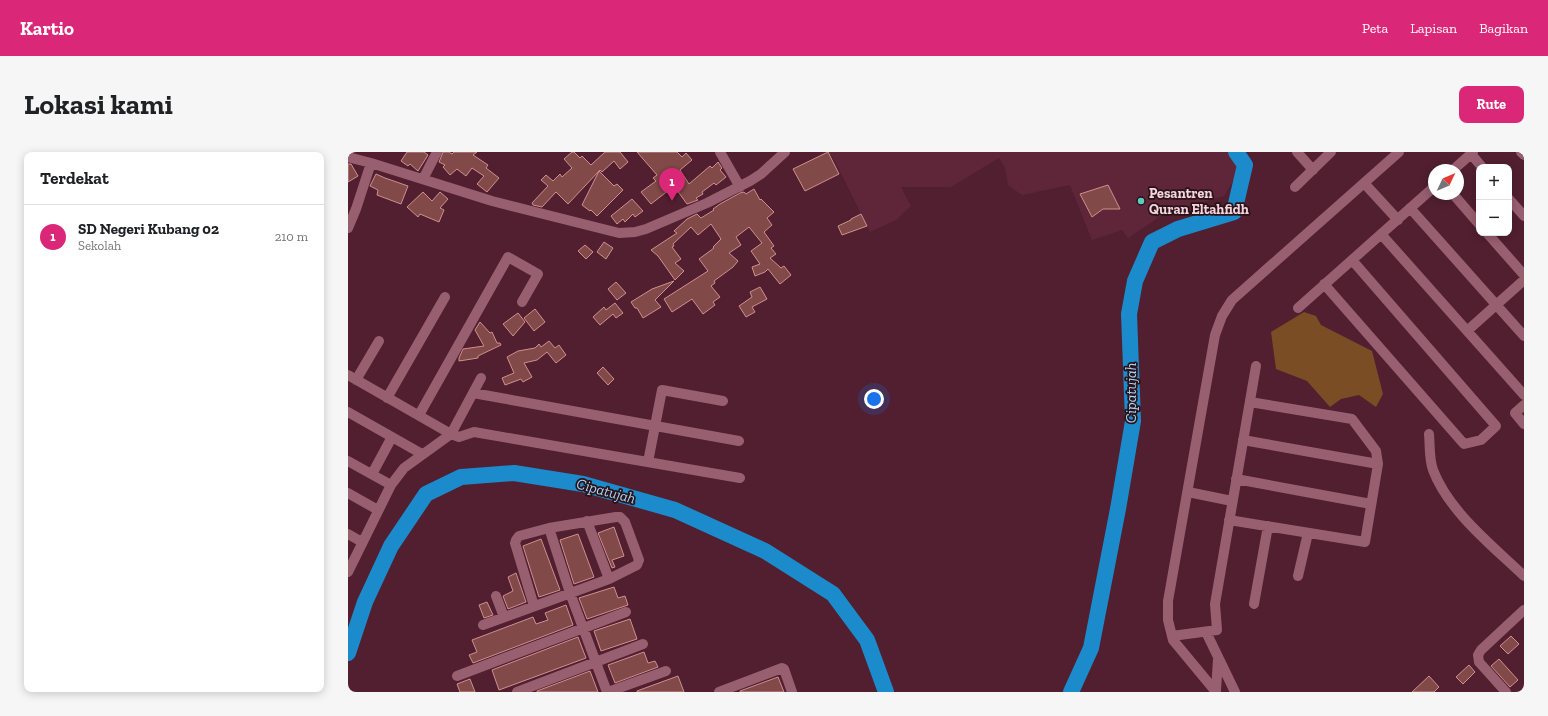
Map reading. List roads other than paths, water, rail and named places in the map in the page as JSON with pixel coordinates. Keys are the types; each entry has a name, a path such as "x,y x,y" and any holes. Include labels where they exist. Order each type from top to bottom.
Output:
{"street":[{"path":"423,179 437,152"},
{"path":"720,152 740,187"},
{"path":"348,157 423,179 492,202 619,233 635,232 646,229 740,187 761,174 785,152"},
{"path":"1298,152 1313,170"},
{"path":"1295,187 1331,152"},
{"path":"1216,692 1173,640 1168,620 1168,601 1216,335 1222,316 1232,300 1399,152"},
{"path":"1521,152 1524,155"},
{"path":"1460,164 1472,153 1480,164"},
{"path":"348,228 356,209 371,163"},
{"path":"1364,183 1398,220"},
{"path":"1298,308 1428,192"},
{"path":"1457,200 1476,221"},
{"path":"1510,200 1524,216"},
{"path":"1410,208 1524,336"},
{"path":"1381,234 1524,395"},
{"path":"1490,236 1524,275"},
{"path":"419,415 508,257 538,274 522,302"},
{"path":"1324,284 1464,444 1481,440 1496,426 1352,260"},
{"path":"1467,331 1524,280"},
{"path":"387,398 445,297"},
{"path":"379,341 352,378 451,434 460,437 474,432 740,478"},
{"path":"1172,636 1217,630 1215,604 1256,366"},
{"path":"348,572 391,485 404,468 451,434 481,378"},
{"path":"648,462 662,390 723,402"},
{"path":"473,393 739,441"},
{"path":"1229,520 1365,542 1378,464 1376,451 1352,419 1250,402"},
{"path":"1524,405 1515,413 1524,424"},
{"path":"348,412 422,454"},
{"path":"1429,434 1433,469 1449,498 1478,532 1524,576"},
{"path":"372,474 392,437"},
{"path":"1243,440 1378,464"},
{"path":"348,461 391,485"},
{"path":"1236,479 1371,504"},
{"path":"1188,492 1232,500"},
{"path":"348,494 378,510"},
{"path":"483,625 609,579 637,565 639,557 623,519 616,517 549,528 519,536 515,543 534,606"},
{"path":"587,522 609,579"},
{"path":"1254,604 1268,526"},
{"path":"549,528 570,593 608,692 666,671"},
{"path":"1298,576 1308,533"},
{"path":"348,534 362,542"},
{"path":"496,596 504,617"},
{"path":"1506,692 1479,662 1478,655 1481,650 1524,610"},
{"path":"457,676 626,612"},
{"path":"1206,632 1235,692"},
{"path":"517,692 643,644"},
{"path":"1216,692 1218,657"},
{"path":"719,692 782,668 784,669 792,692"}],"waterway":[{"name":"Cipatujah","path":"1071,692 1091,648 1118,509 1133,421 1129,314 1135,281 1152,242 1178,229 1234,212 1245,165 1236,152"},
{"name":"Cipatujah","path":"348,653 365,602 391,546 426,494 461,477 514,473 583,484 675,510 765,551 833,594 867,640 886,692"}],"place":[{"name":"SD Negeri Kubang 02","path":"672,201"},
{"name":"Pesantren Quran Eltahfidh","path":"1141,201"}]}
